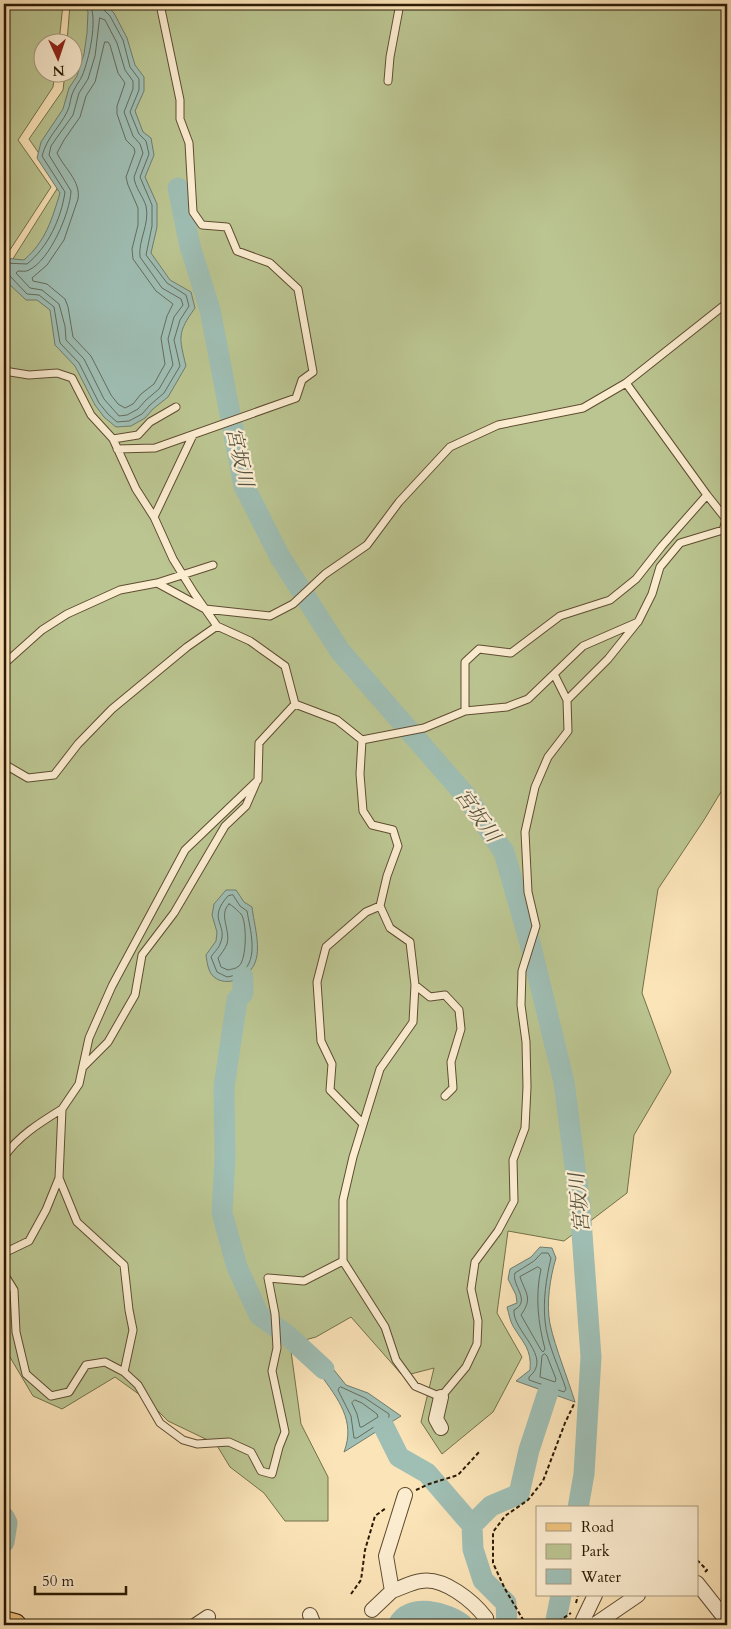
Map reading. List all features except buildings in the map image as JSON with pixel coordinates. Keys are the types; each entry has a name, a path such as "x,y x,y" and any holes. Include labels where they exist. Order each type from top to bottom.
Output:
{"main road":[{"path":"4,1622 14,1625"}],"street":[{"path":"441,1397 436,1419 441,1428"},
{"path":"392,1591 386,1556 405,1495"},
{"path":"700,1579 727,1621"},
{"path":"372,1610 392,1591 422,1580 447,1585 477,1606 486,1618 482,1625"},
{"path":"588,1625 583,1620 595,1596"},
{"path":"594,1625 637,1596"},
{"path":"196,1625 208,1617"}],"lane":[{"path":"117,449 155,448 296,398 302,380 313,372 298,289 270,263 237,251 226,227 202,225 192,212 189,143 180,120 180,100 161,9 158,4"},
{"path":"388,81 399,10 397,4"},
{"path":"157,583 205,609 270,616 293,604 325,574 367,545 399,502 450,447 498,425 583,408 626,382 727,303"},
{"path":"4,371 29,375 57,374 72,378 91,415 113,439 136,489 154,517 173,559 205,609 217,626 250,641 285,666 295,704"},
{"path":"567,700 608,659 638,622 652,594 660,567 680,543 725,530 727,519 707,495 626,382"},
{"path":"113,439 138,435 150,422 176,408"},
{"path":"154,517 193,435"},
{"path":"465,711 465,662 479,649 512,653 560,616 610,600 636,579 707,495"},
{"path":"4,664 42,630 67,614 120,590 157,583 213,565"},
{"path":"295,704 337,720 362,740 424,728 465,711 507,706 528,699 583,646 638,622"},
{"path":"4,764 28,778 54,775 78,744 112,709 187,647 217,626"},
{"path":"362,740 360,774 363,811 372,824 393,830 398,846 387,876 380,906 390,928 410,942 415,985 413,1022 380,1069 352,1157 343,1200 343,1261 385,1327 396,1360 400,1366 415,1386 441,1397 466,1367 478,1344 478,1321 471,1289 475,1262 498,1231 514,1201 513,1160 525,1128 527,1087 526,1042 521,1005 522,971 536,926 528,892 525,832 538,779 548,757 568,731 567,700 554,674"},
{"path":"83,1066 108,1042 135,995 142,954 174,913 225,826 246,806 258,780 259,743 295,704"},
{"path":"4,1157 10,1148 38,1123 62,1108 79,1084 90,1038 112,986 185,850 258,780"},
{"path":"363,1124 330,1090 332,1064 321,1041 318,982 326,947 366,912 380,906"},
{"path":"415,985 430,997 445,995 460,1010 461,1029 451,1062 453,1088 445,1096"},
{"path":"4,1253 28,1241 46,1210 59,1178 62,1108"},
{"path":"59,1178 77,1222 124,1265 133,1330 124,1372"},
{"path":"4,1274 14,1290 16,1332 26,1374 51,1396 69,1392 86,1365 105,1362 124,1372 138,1385 160,1423 183,1440 197,1444 229,1442 251,1452 261,1470 272,1474 279,1447 286,1432 272,1371 277,1348 275,1314 268,1278 304,1281 343,1261"}],"path":[{"path":"528,1625 505,1590 493,1563 493,1532 505,1516 528,1500 543,1482 565,1423 576,1402"},
{"path":"698,1561 707,1570 700,1579"},
{"path":"576,1604 578,1596"},
{"path":"553,1625 573,1612"}],"green space":[{"path":"4,4 63,4 60,32 32,32 32,82 54,82 53,87 18,140 51,187 4,259"},
{"path":"70,4 727,4 727,782 658,889 642,993 671,1072 634,1135 627,1193 564,1241 508,1231 497,1313 522,1357 493,1412 442,1454 421,1422 434,1368 403,1376 351,1317 316,1337 290,1344 301,1424 328,1477 328,1521 285,1521 264,1493 230,1467 216,1444 168,1421 147,1400 115,1377 62,1409 33,1396 4,1347 6,1297 4,1294 4,273 60,184 29,139 63,90 64,82 82,82 82,32 68,32"}],"water":[{"path":"85,4 105,4 114,13 127,38 135,65 144,77 144,91 135,111 143,132 151,138 154,155 145,177 157,204 157,227 151,253 170,280 191,292 195,308 182,330 181,336 186,366 168,397 145,418 131,426 116,427 104,417 95,405 75,366 55,345 50,310 37,300 26,300 8,283 4,275 4,258 24,260 38,245 51,221 60,193 37,158 41,142 63,109 69,88 73,82 82,82 82,60 87,33 88,12"},
{"path":"226,890 236,890 244,902 252,907 257,937 256,959 251,970 241,978 230,981 219,980 212,975 208,967 206,955 216,941 217,932 212,915 214,904"},
{"path":"540,1247 552,1248 556,1258 549,1291 548,1308 550,1324 575,1402 516,1381 530,1370 530,1357 526,1346 513,1326 507,1307 517,1303 516,1295 508,1279 510,1269 531,1257"},
{"path":"324,1369 334,1370 346,1385 368,1393 401,1416 344,1452 348,1430 346,1420 339,1401 320,1374"}],"waterway":[{"name":"宮坂川","path":"178,188 190,246 210,310 244,486 280,557 340,651 466,796 504,852 530,943 564,1082 580,1206 591,1357 584,1474 578,1506"},
{"path":"243,977 243,993 237,1000 224,1087 225,1158 222,1213 237,1267 259,1315 287,1335 324,1369"},
{"path":"472,1525 491,1506 519,1494 529,1450 548,1392"},
{"path":"384,1427 399,1457 427,1473 472,1525 473,1549 483,1580 506,1603 507,1625"},
{"path":"4,1517 7,1523 4,1542"},
{"name":"宮坂川","path":"555,1625 561,1596"},
{"path":"398,1625 403,1618 419,1611 429,1611 448,1616 463,1625"}]}
